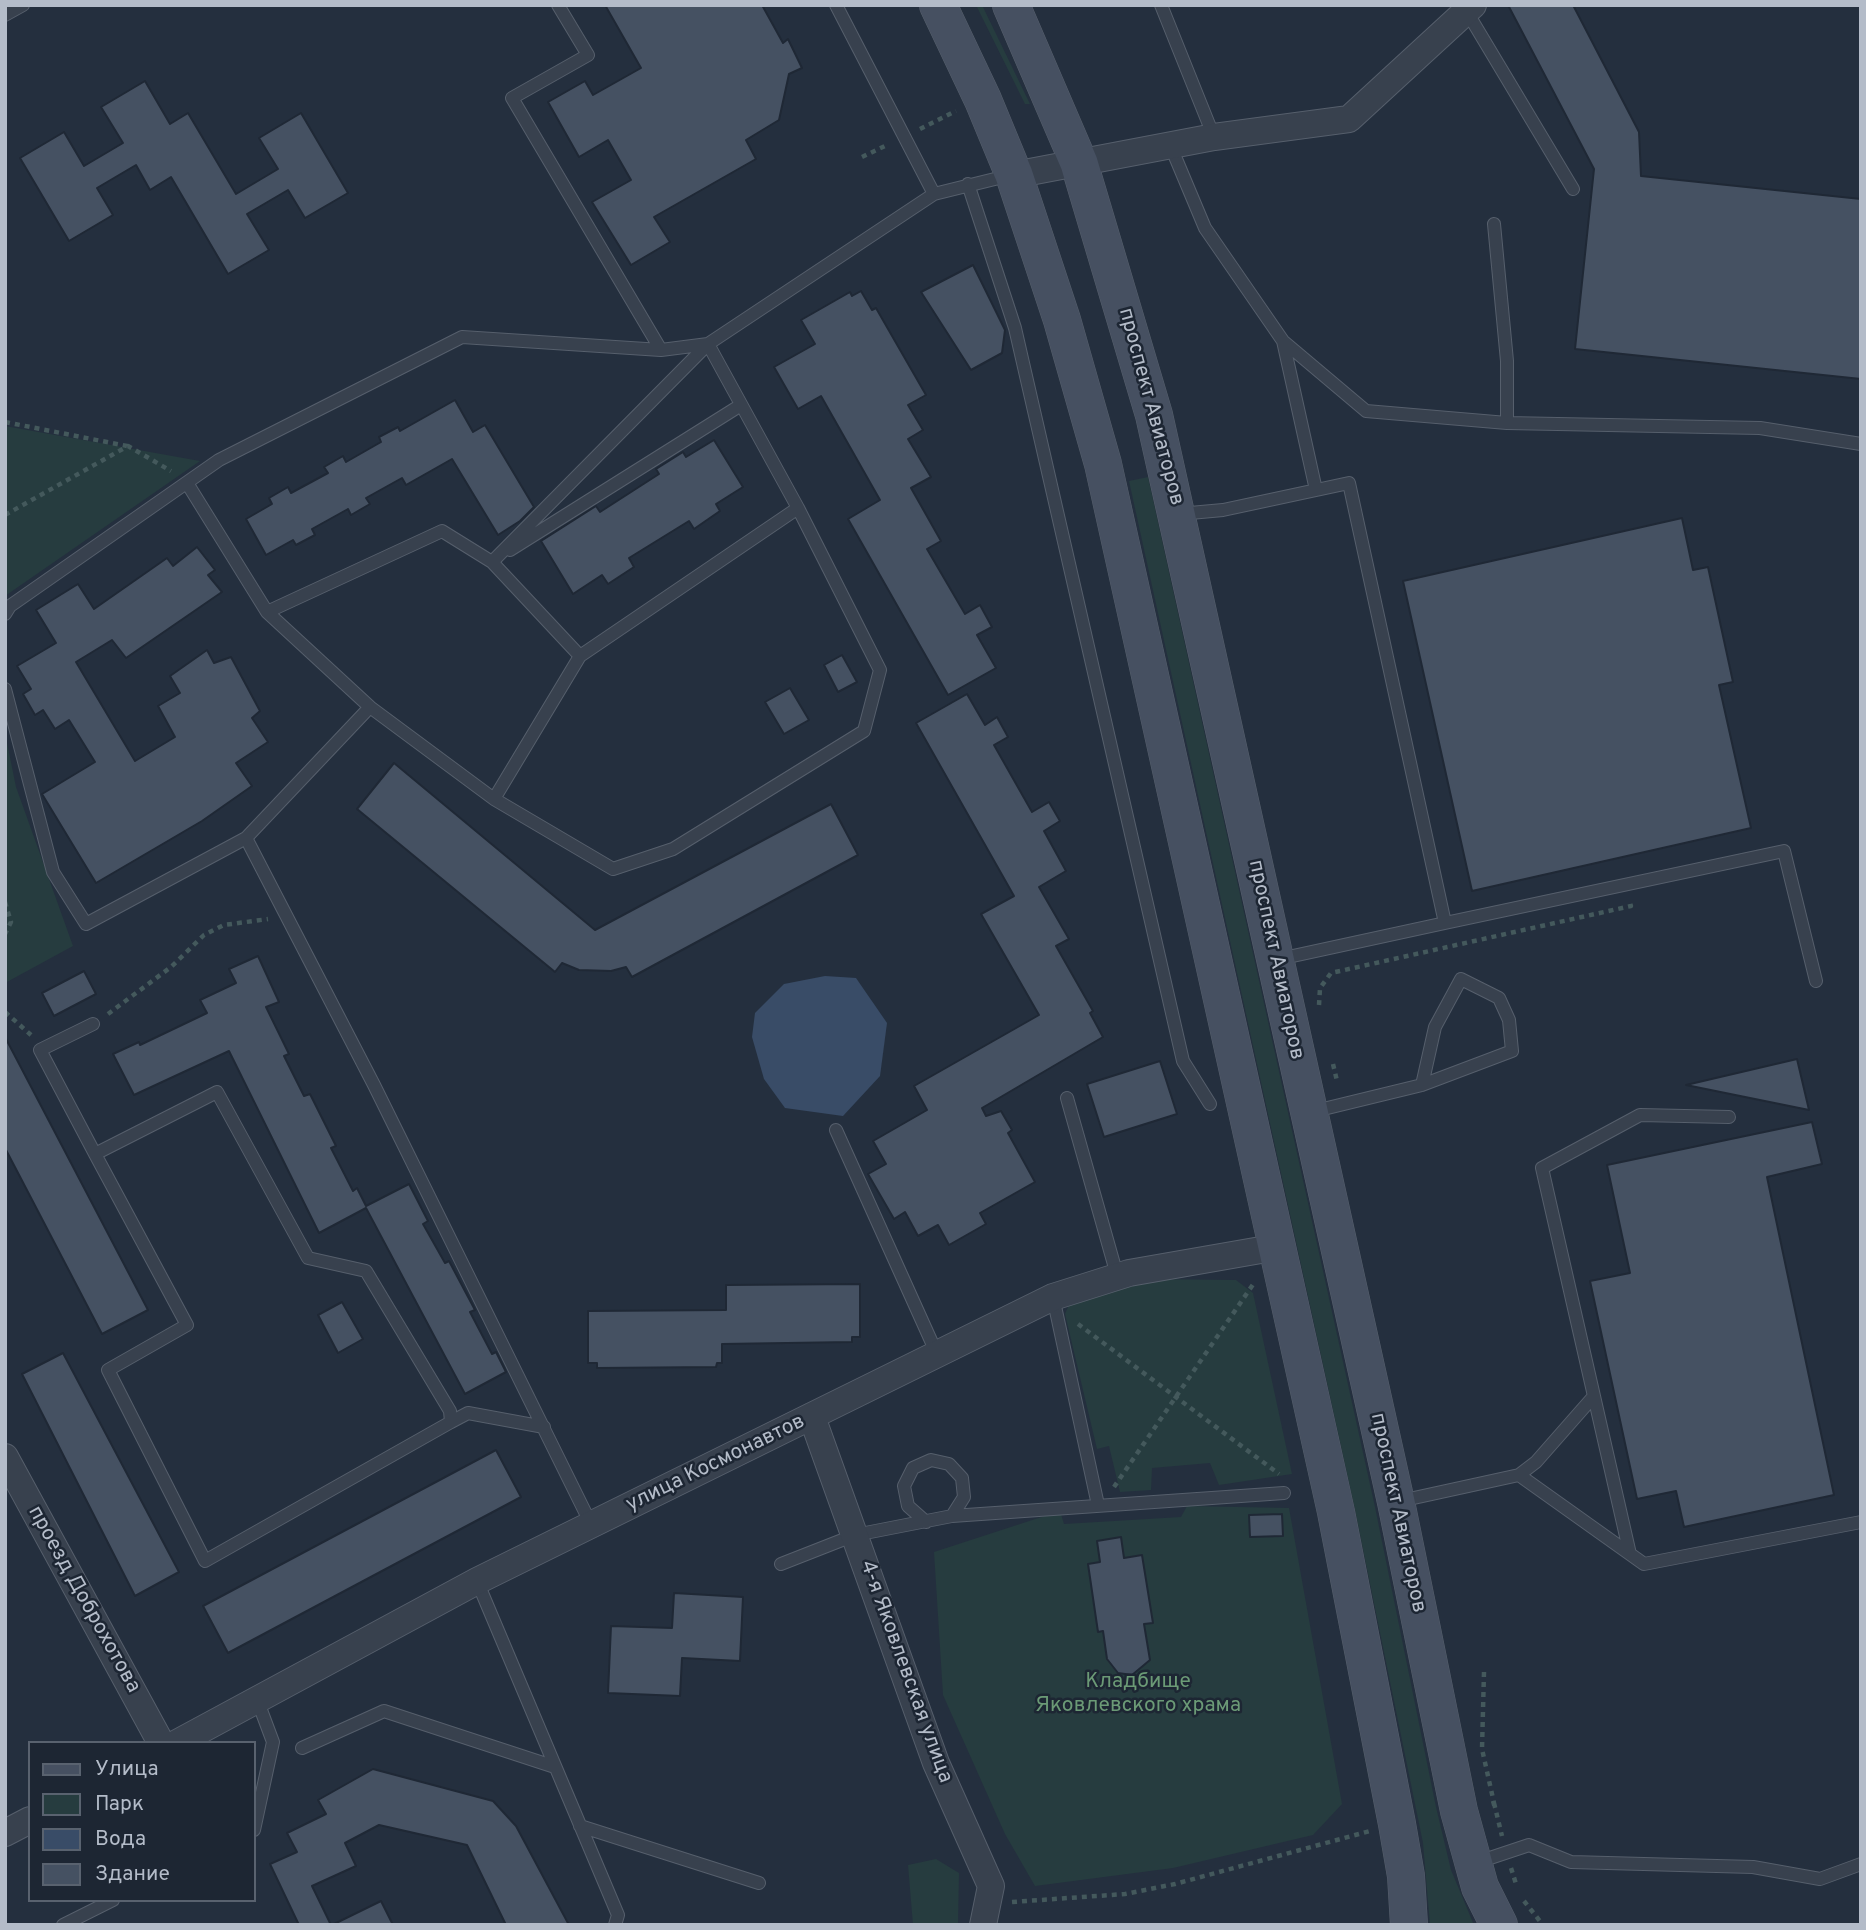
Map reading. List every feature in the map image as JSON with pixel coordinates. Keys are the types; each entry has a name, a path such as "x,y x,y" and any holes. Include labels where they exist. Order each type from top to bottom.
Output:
{"main road":[{"path":"938,5 983,100 1014,175 1062,320 1103,464 1336,1512 1406,1876 1409,1925"},
{"name":"проспект Авиаторов","path":"1012,5 1079,163 1122,299 1178,514 1307,1113 1396,1502 1471,1864 1499,1925"}],"street":[{"path":"1014,175 1214,137 1349,119 1470,8"},
{"name":"улица Космонавтов","path":"181,1741 258,1702 477,1581 937,1354 1117,1275 1278,1248"},
{"name":"4-я Яковлевская улица","path":"812,1418 936,1763 991,1886 986,1914"},
{"name":"проезд Доброхотова","path":"5,1457 13,1491 160,1741"},
{"path":"5,1833 28,1821"}],"lane":[{"path":"5,15 23,5"},
{"path":"558,5 588,55 512,98 661,350"},
{"path":"836,5 934,194"},
{"path":"1161,5 1214,137"},
{"path":"1470,8 1573,189"},
{"path":"1171,146 1205,228 1283,341 1366,411 1507,423 1760,428 1861,444"},
{"path":"492,562 708,344 934,194 1014,175"},
{"path":"968,184 1015,328 1184,1061 1210,1104"},
{"path":"1494,224 1507,361 1507,423"},
{"path":"5,614 10,606 219,460 462,337 661,350 708,344"},
{"path":"1283,341 1315,490"},
{"path":"188,482 267,612 370,706 494,799 613,869 673,849 864,731 880,670 798,508 708,344"},
{"path":"492,562 741,405"},
{"path":"1178,514 1223,510 1349,482 1445,923"},
{"path":"494,799 580,656 798,508"},
{"path":"267,612 443,531 492,562 580,656"},
{"path":"5,689 53,872 86,925 246,838 370,706"},
{"path":"246,838 374,1085 591,1524"},
{"path":"1275,960 1784,851 1816,981"},
{"path":"1307,1113 1422,1085 1511,1051 1509,1020 1499,998 1461,979 1435,1027 1422,1085"},
{"path":"93,1024 40,1050 187,1325 108,1370 205,1560 468,1413 544,1427"},
{"path":"95,1154 217,1093 308,1258 366,1271 450,1411 451,1422"},
{"path":"1067,1098 1117,1275"},
{"path":"1630,1554 1542,1168 1640,1115 1729,1118"},
{"path":"836,1130 937,1354"},
{"path":"1054,1302 1098,1505"},
{"path":"1396,1502 1518,1475 1536,1462 1594,1396"},
{"path":"926,1522 908,1506 904,1486 913,1468 931,1460 950,1464 962,1478 964,1497 952,1516"},
{"path":"1518,1475 1644,1564 1861,1522"},
{"path":"781,1564 855,1535 952,1516 1284,1493"},
{"path":"477,1581 618,1915 615,1925"},
{"path":"256,1821 273,1742 258,1702"},
{"path":"302,1748 384,1711 555,1767"},
{"path":"580,1826 759,1884"},
{"path":"1471,1864 1529,1845 1571,1862 1753,1867 1821,1879 1861,1864"},
{"path":"63,1925 109,1902"}],"path":[{"path":"5,422 128,446 188,482"},
{"path":"5,515 128,446"},
{"path":"1322,1017 1320,988 1331,973 1631,906 1626,885"},
{"path":"5,902 8,921 5,934"},
{"path":"93,1024 127,1002 204,935 224,925 285,916"},
{"path":"5,1012 44,1048"},
{"path":"1331,1055 1337,1081"},
{"path":"1054,1302 1302,1491 1284,1493"},
{"path":"986,1914 1137,1891 1371,1831"}],"green space":[{"path":"976,5 982,5 1030,104 1025,104"},
{"path":"5,426 200,461 5,596"},
{"path":"1148,477 1375,1507 1436,1807 1451,1870 1474,1925 1430,1925 1423,1843 1355,1510 1129,481"},
{"path":"5,733 16,787 73,946 5,983"},
{"path":"1142,1279 1236,1280 1253,1293 1292,1474 1219,1485 1210,1463 1152,1468 1151,1490 1120,1492 1109,1446 1097,1449 1065,1314 1071,1300"},
{"name":"Кладбище Яковлевского храма","path":"1187,1506 1289,1508 1342,1804 1313,1835 1173,1868 1035,1886 1005,1834 943,1695 934,1552 1060,1511 1064,1524 1181,1517"},
{"path":"936,1859 959,1873 958,1925 913,1925 908,1865"}],"water":[{"path":"825,976 856,978 887,1023 880,1076 843,1116 785,1108 764,1079 752,1037 755,1013 784,984"}],"building":[{"path":"605,5 762,5 783,43 788,39 802,68 789,74 779,120 746,140 756,159 654,217 670,242 631,265 592,202 631,180 608,140 579,157 548,102 585,81 593,95 641,68"},
{"path":"1508,5 1573,5 1639,132 1641,176 1861,199 1861,379 1575,349 1594,169"},
{"path":"145,81 170,124 188,113 236,194 278,169 259,138 301,113 348,193 305,218 288,190 247,214 269,250 228,274 171,177 150,190 136,165 97,188 113,215 69,241 20,158 64,132 84,166 123,143 101,107"},
{"path":"973,265 1005,330 1002,353 971,370 921,292"},
{"path":"861,291 872,310 876,308 926,395 908,405 923,430 908,439 931,477 911,488 941,541 927,549 965,614 980,605 992,627 977,635 996,668 948,695 848,519 880,500 821,396 798,409 774,367 815,344 801,320 850,292 852,296"},
{"path":"455,400 473,432 485,425 534,507 520,521 498,535 452,459 406,485 402,478 366,498 370,504 351,515 348,509 312,529 315,535 296,545 293,540 266,555 246,519 272,504 269,498 288,487 291,493 328,473 324,467 343,456 346,462 381,442 379,437 398,427 400,431"},
{"path":"714,440 743,487 716,504 720,511 694,529 689,521 629,558 634,567 608,584 602,575 573,594 541,541 596,506 600,512 659,474 656,469 683,452 686,457"},
{"path":"1682,518 1693,570 1708,567 1733,682 1719,685 1751,828 1472,891 1403,581"},
{"path":"197,547 215,570 208,575 222,592 126,658 112,640 76,662 135,761 175,737 158,706 180,693 170,676 207,650 214,663 231,657 260,711 252,718 268,742 236,763 252,786 202,821 96,883 42,794 95,762 69,720 55,729 43,710 35,715 23,694 31,689 17,666 56,643 36,610 78,584 94,609 167,558 173,566"},
{"path":"842,655 857,682 838,692 824,665"},
{"path":"790,688 809,720 784,734 765,702"},
{"path":"967,694 985,725 997,717 1008,737 994,745 1032,812 1049,802 1060,821 1044,831 1066,871 1039,887 1069,939 1056,946 1093,1011 1090,1013 1103,1037 982,1108 986,1116 1001,1111 1012,1130 1008,1133 1035,1182 980,1213 986,1224 949,1245 938,1225 918,1236 905,1212 894,1219 868,1174 886,1164 873,1141 927,1110 914,1086 1039,1015 981,914 1014,896 916,723"},
{"path":"394,763 595,930 831,804 858,855 632,977 626,967 611,971 579,970 562,963 555,972 357,809"},
{"path":"258,956 279,1002 266,1007 289,1054 284,1056 304,1096 310,1094 336,1146 331,1148 353,1191 357,1188 366,1206 409,1184 428,1221 423,1224 445,1263 449,1261 475,1310 470,1312 492,1354 496,1352 506,1372 465,1394 366,1208 319,1233 229,1051 134,1095 113,1054 139,1042 140,1045 207,1013 200,1000 236,983 229,969"},
{"path":"84,971 96,994 54,1016 42,993"},
{"path":"5,1037 148,1310 102,1334 5,1148"},
{"path":"1797,1059 1809,1110 1686,1085"},
{"path":"1160,1061 1177,1114 1104,1137 1087,1084"},
{"path":"1812,1122 1822,1164 1767,1177 1834,1495 1684,1527 1676,1491 1637,1499 1590,1281 1630,1273 1607,1165"},
{"path":"860,1284 860,1337 852,1337 852,1342 722,1344 722,1363 717,1363 716,1367 597,1368 597,1363 588,1363 588,1311 726,1310 726,1285"},
{"path":"342,1302 363,1339 338,1353 318,1315"},
{"path":"63,1353 179,1572 135,1596 22,1374"},
{"path":"496,1450 521,1497 228,1653 203,1606"},
{"path":"1282,1514 1283,1536 1250,1537 1249,1515"},
{"path":"1121,1537 1124,1558 1142,1555 1153,1623 1144,1624 1150,1660 1132,1675 1118,1673 1107,1659 1103,1631 1098,1632 1088,1564 1100,1562 1097,1541"},
{"path":"674,1593 743,1597 740,1661 682,1658 680,1696 608,1693 611,1626 672,1628"},
{"path":"373,1769 493,1801 516,1826 569,1925 506,1925 467,1845 379,1825 345,1843 356,1866 312,1886 331,1925 299,1925 270,1864 297,1852 287,1833 326,1814 318,1800"},
{"path":"381,1901 393,1925 332,1925"}]}
